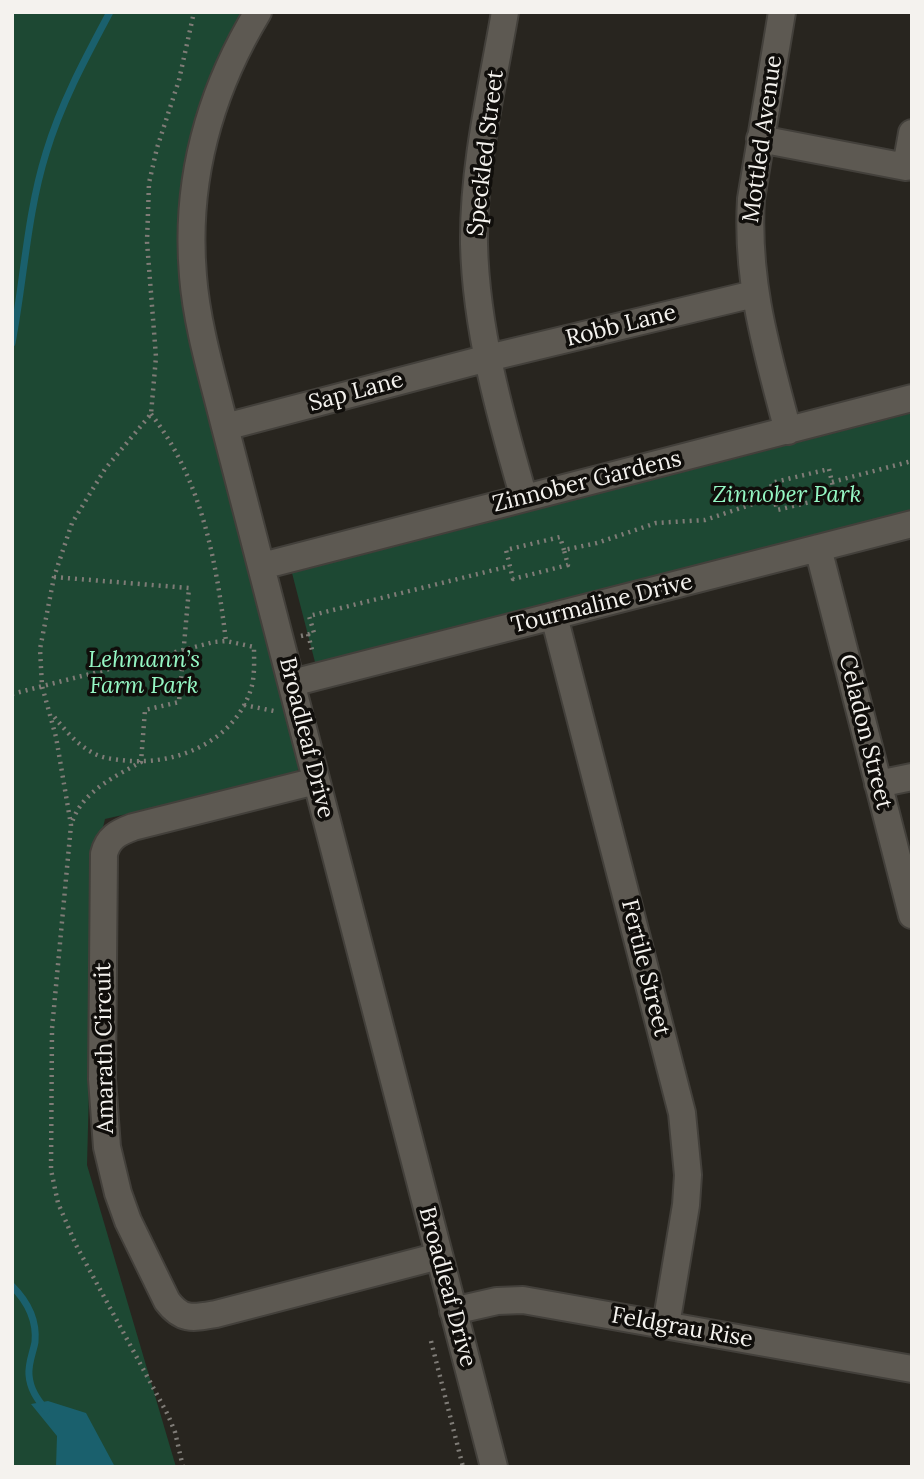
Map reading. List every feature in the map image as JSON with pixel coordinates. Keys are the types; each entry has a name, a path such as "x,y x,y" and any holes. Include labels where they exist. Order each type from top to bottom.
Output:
{"street":[{"name":"Broadleaf Drive","path":"258,12 228,69 213,105 197,166 192,211 193,277 197,310 494,1467"},
{"name":"Speckled Street","path":"505,12 475,207 476,283 488,358 524,498"},
{"name":"Mottled Avenue","path":"782,12 760,139 749,229 754,294 788,431"},
{"path":"760,139 906,167 912,133"},
{"name":"Robb Lane","path":"488,358 754,294"},
{"name":"Sap Lane","path":"225,427 488,358"},
{"name":"Zinnober Gardens","path":"262,566 912,398"},
{"name":"Tourmaline Drive","path":"292,683 912,524"},
{"name":"Celadon Street","path":"818,548 912,915"},
{"name":"Fertile Street","path":"554,617 682,1113 687,1154 687,1205 666,1325"},
{"path":"878,784 912,777"},
{"name":"Amarath Circuit","path":"316,780 133,827 116,834 108,842 104,854 102,1079 104,1124 111,1169 128,1221 167,1301 174,1310 190,1318 216,1314 439,1256"},
{"name":"Feldgrau Rise","path":"453,1311 497,1301 523,1300 912,1369"}],"path":[{"path":"12,694 42,686 214,642 226,641 254,647 251,689 238,715 195,751 176,758 141,762 97,755 70,735 50,711 42,686 40,649 54,577 78,512 106,469 151,414 156,357 147,242 149,183 157,148 179,80 194,12"},
{"path":"151,414 179,454 198,500 214,560 226,641"},
{"path":"832,482 912,461"},
{"path":"829,469 832,482 835,496 777,510 771,483 829,469"},
{"path":"564,550 597,543 642,526 705,520 774,497"},
{"path":"560,537 564,550 568,565 513,579 506,550 560,537"},
{"path":"318,614 510,566"},
{"path":"54,577 189,587 179,702 145,710 141,762"},
{"path":"71,825 78,809 94,790 141,762"},
{"path":"430,1341 463,1467"}],"green space":[{"name":"Lehmann’s Farm Park","path":"12,12 245,12 181,242 304,762 293,776 105,819 95,861 87,1165 176,1467 12,1467"},
{"name":"Zinnober Park","path":"912,413 912,512 316,666 292,573"}],"water":[{"path":"48,1401 86,1413 115,1467 56,1467 57,1436 31,1404"}],"waterway":[{"path":"12,343 30,223 46,153 67,98 110,12"},
{"path":"12,1286 33,1319 35,1342 29,1366 30,1380 34,1394 46,1410"}]}
